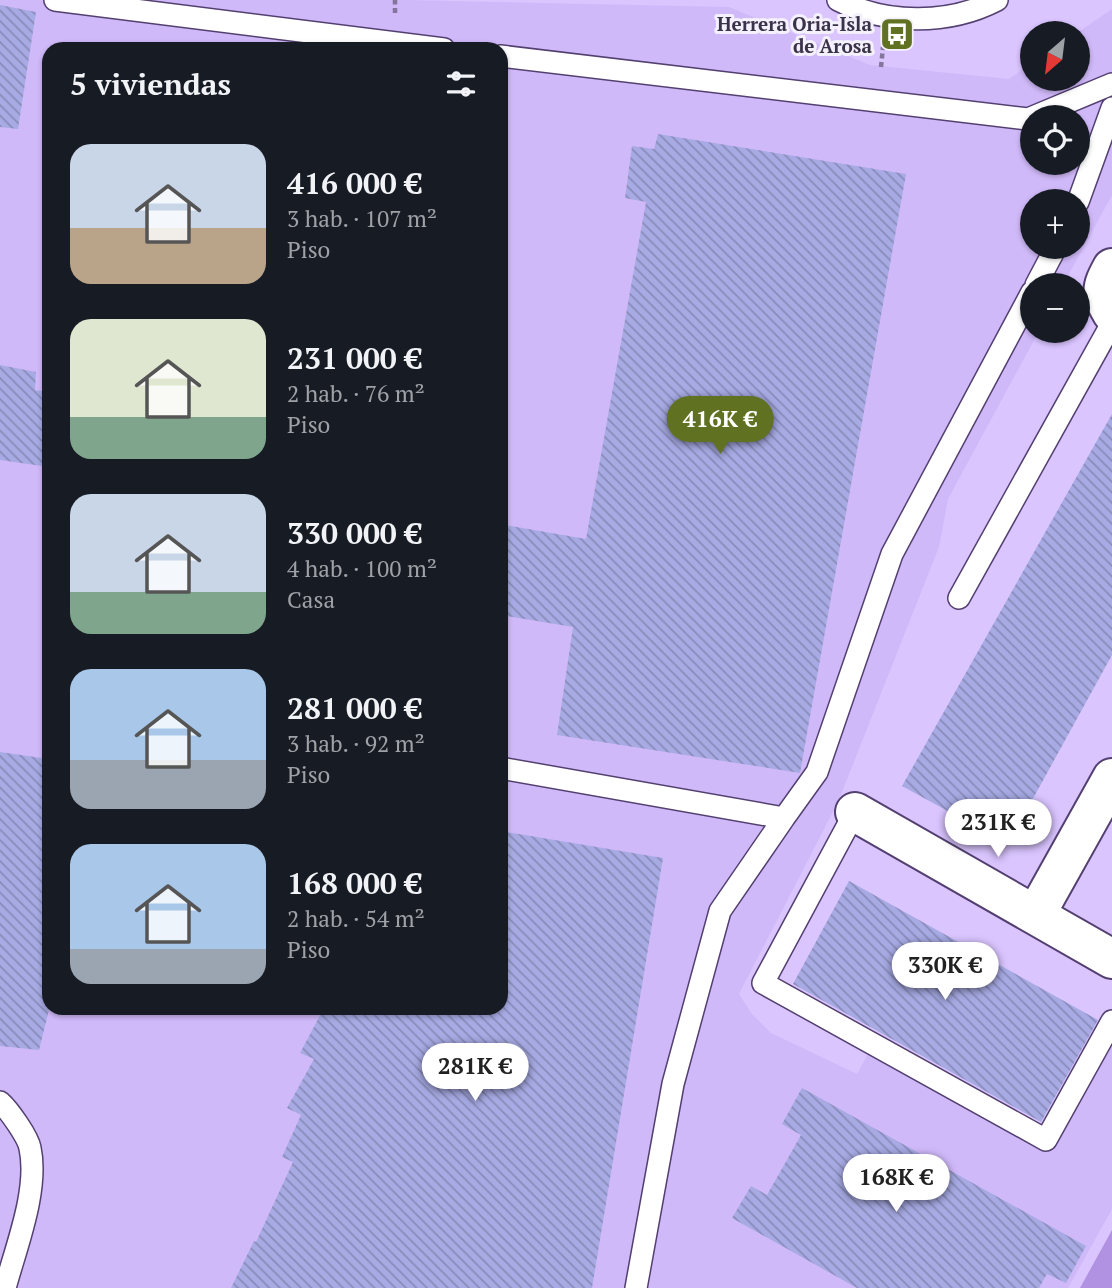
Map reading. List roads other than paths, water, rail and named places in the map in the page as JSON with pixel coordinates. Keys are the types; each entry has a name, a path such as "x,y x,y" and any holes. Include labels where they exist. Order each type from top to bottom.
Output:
{"street":[{"path":"1112,268 1104,282 1102,298 1112,313"},
{"path":"1036,914 1112,778"},
{"path":"855,812 1112,959"}],"lane":[{"path":"55,0 388,42"},
{"path":"838,0 854,8 898,18 922,19 956,15 997,0"},
{"path":"508,57 1028,119 1112,84"},
{"path":"1083,189 1112,108"},
{"path":"636,1288 673,1084 720,911 817,772 892,554 1020,314"},
{"path":"959,598 1112,323"},
{"path":"508,769 784,818"},
{"path":"855,812 763,984 1046,1140 1112,1021"},
{"path":"0,1102 30,1144 33,1171 26,1212 5,1288"}],"place":[{"name":"Herrera Oria-Isla de Arosa","path":"897,34"}]}
